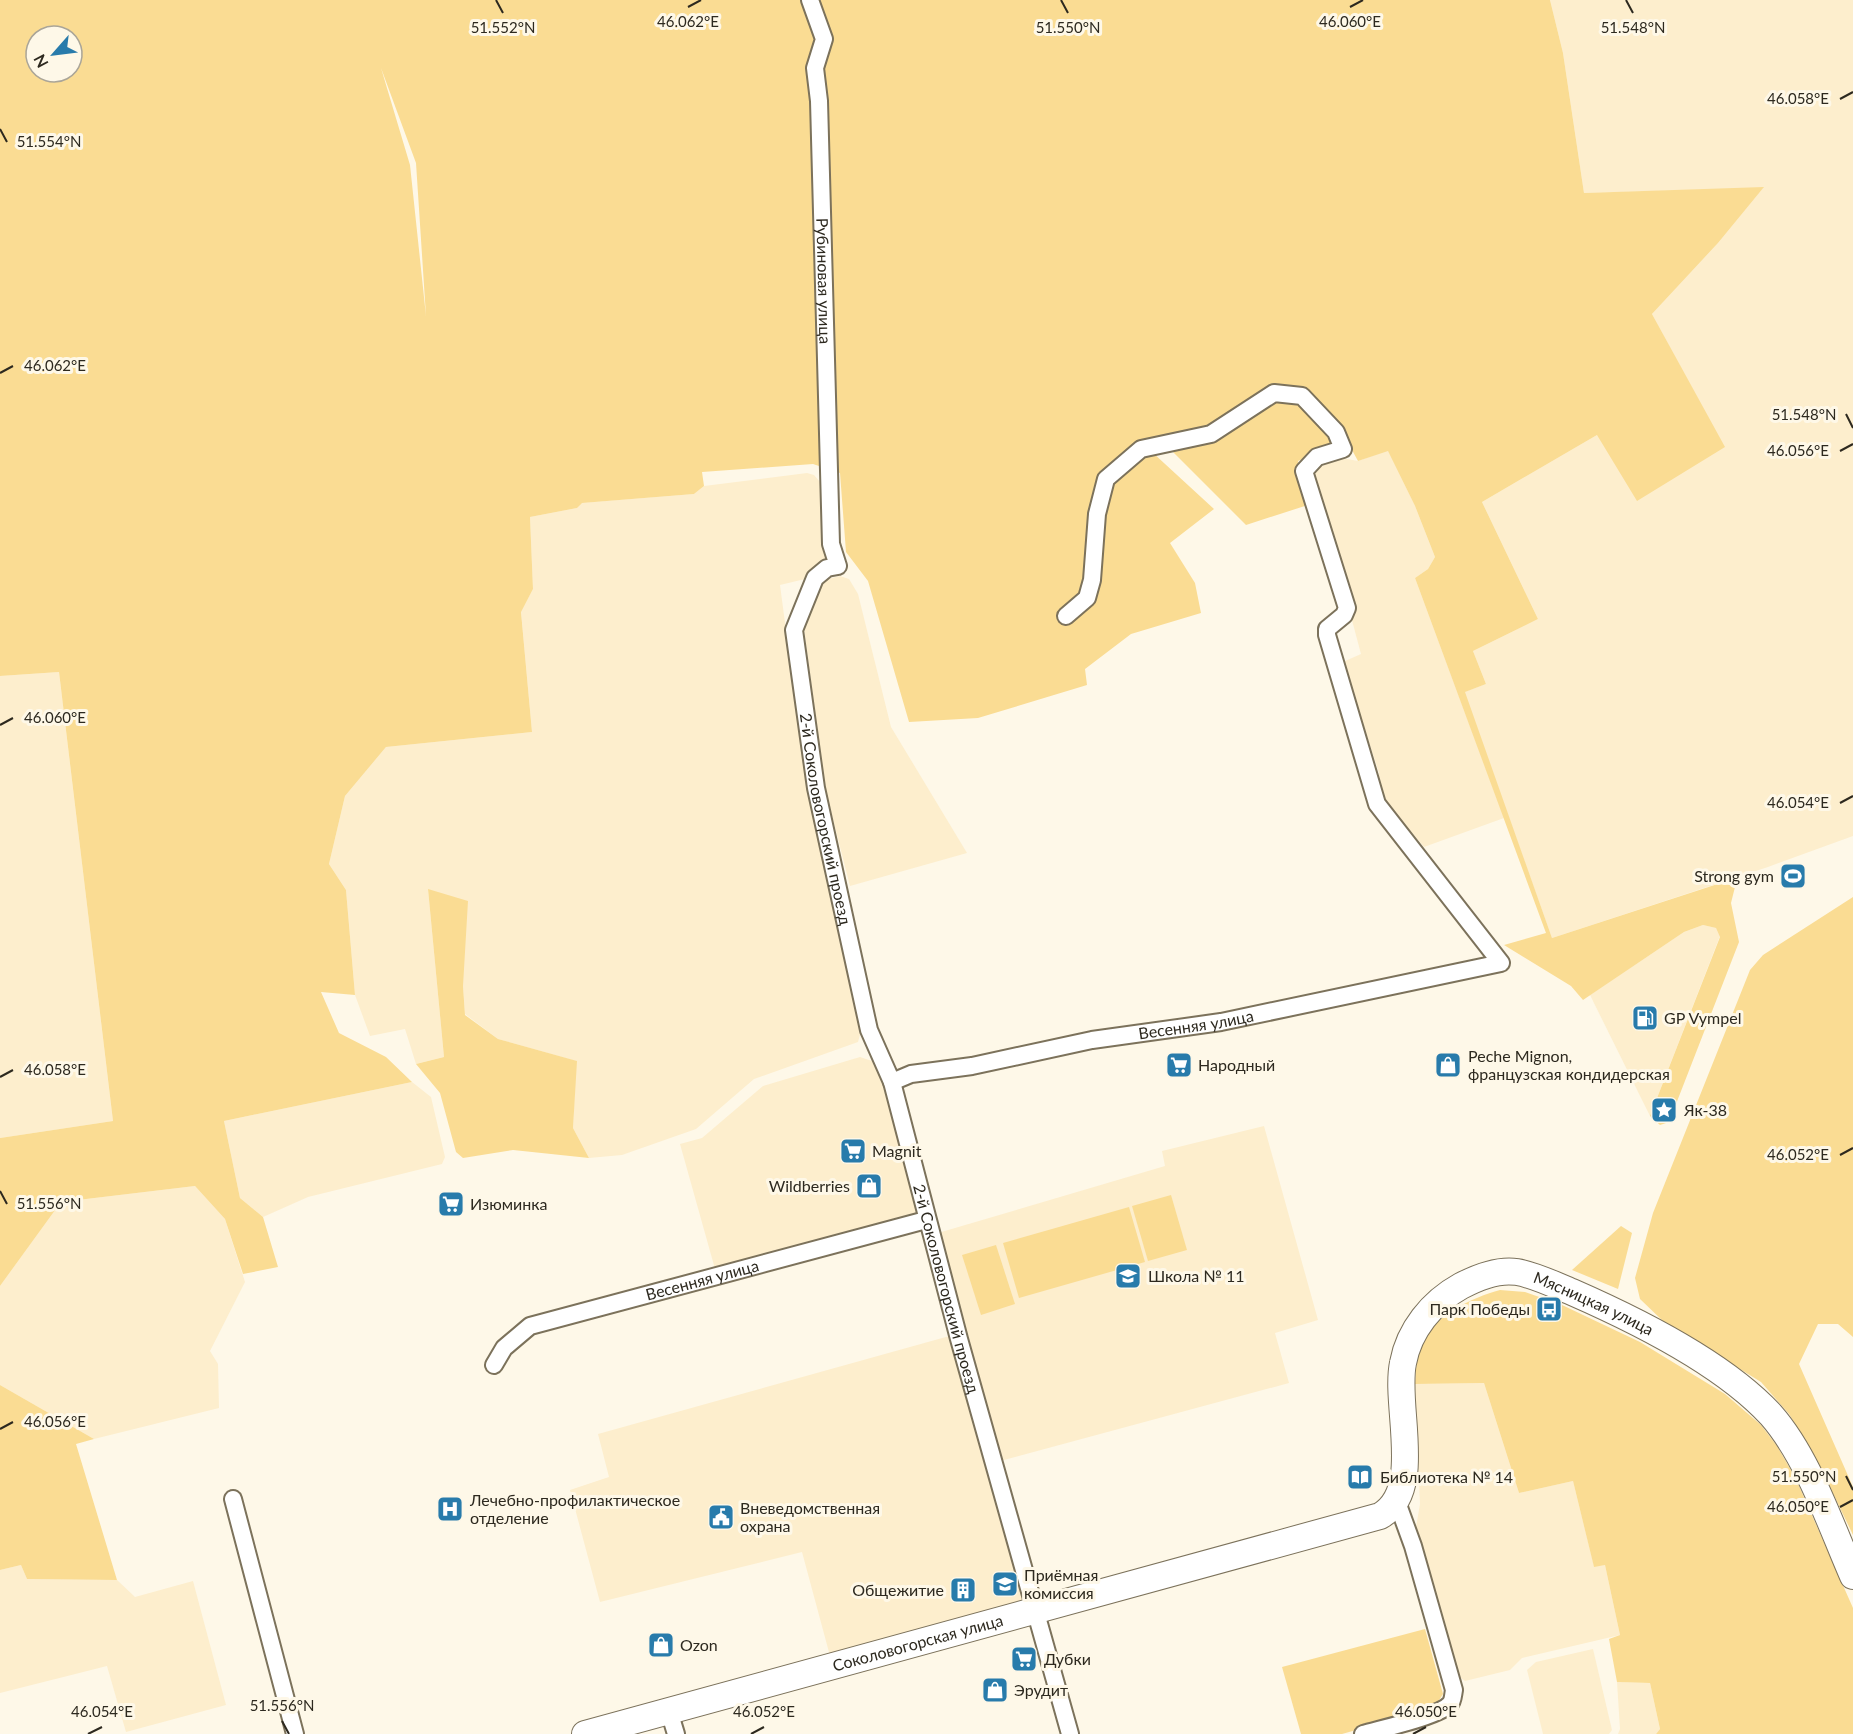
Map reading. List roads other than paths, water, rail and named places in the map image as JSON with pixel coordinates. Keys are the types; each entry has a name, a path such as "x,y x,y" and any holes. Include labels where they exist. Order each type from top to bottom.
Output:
{"main road":[{"name":"Мясницкая улица","path":"1393,1506 1404,1473 1402,1363 1412,1334 1440,1299 1459,1287 1490,1274 1519,1272 1602,1305 1638,1324 1721,1373 1749,1394 1772,1416 1788,1438 1853,1576"},
{"name":"Соколовогорская улица","path":"585,1734 672,1723 1036,1610 1380,1516 1393,1506"}],"street":[{"name":"Рубиновая улица","path":"794,630 815,578 826,568 838,566 831,544 819,101 815,68 824,39 810,0"},
{"name":"Весенняя улица","path":"892,1082 911,1074 972,1066 1092,1040 1232,1020 1501,963 1377,804 1327,635 1327,629 1344,615 1347,608 1304,471 1317,457 1343,449 1336,432 1302,396 1274,393 1211,434 1141,449 1106,479 1097,514 1092,580 1087,598 1066,616"},
{"name":"2-й Соколовогорский проезд","path":"794,630 816,788 869,1030 892,1082 926,1220 1070,1734"},
{"name":"Весенняя улица","path":"494,1365 504,1347 530,1326 926,1220"},
{"path":"233,1499 295,1734"},
{"path":"1363,1734 1437,1712 1449,1705 1453,1698 1454,1690 1413,1546 1393,1506"}],"place":[{"name":"Strong gym","path":"1793,876"},
{"name":"GP Vympel","path":"1645,1018"},
{"name":"Народный","path":"1179,1065"},
{"name":"Peche Mignon, французская кондидерская","path":"1448,1065"},
{"name":"Як-38","path":"1664,1110"},
{"name":"Magnit","path":"853,1151"},
{"name":"Wildberries","path":"869,1186"},
{"name":"Изюминка","path":"451,1204"},
{"name":"Школа № 11","path":"1128,1276"},
{"name":"Парк Победы","path":"1549,1309"},
{"name":"Библиотека № 14","path":"1360,1477"},
{"name":"Лечебно-профилактическое отделение","path":"450,1509"},
{"name":"Вневедомственная охрана","path":"721,1517"},
{"name":"Приёмная комиссия","path":"1005,1584"},
{"name":"Общежитие","path":"963,1590"},
{"name":"Ozon","path":"661,1645"},
{"name":"Дубки","path":"1024,1659"},
{"name":"Эрудит","path":"995,1690"}]}
